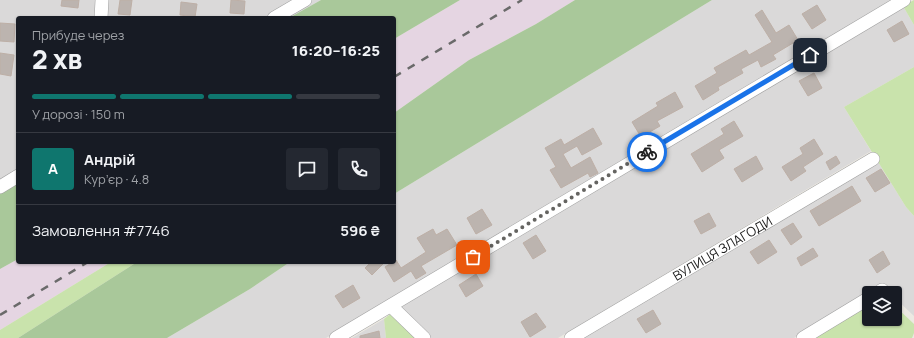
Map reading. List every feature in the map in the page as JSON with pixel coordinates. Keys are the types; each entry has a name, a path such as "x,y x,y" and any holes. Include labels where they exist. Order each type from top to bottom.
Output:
{"street":[{"path":"101,16 102,0"},
{"path":"277,16 305,0"},
{"path":"336,338 904,0"},
{"name":"ВУЛИЦЯ ЗЛАГОДИ","path":"571,338 873,159"},
{"path":"0,187 16,177"},
{"path":"803,338 862,302"},
{"path":"391,306 424,338"}],"shaded area":[{"path":"0,0 321,0 293,16 16,16 16,183 0,193"},
{"path":"460,0 575,0 536,24 469,60 396,112 396,38"},
{"path":"712,0 892,0 418,285 326,338 167,338 250,289 287,264 396,264 396,193"},
{"path":"903,6 914,25 914,67 844,107 871,151 558,338 431,338 400,307"},
{"path":"878,162 906,207 914,216 914,316 902,305 902,286 862,286 862,298 794,338 583,338"},
{"path":"16,260 16,264 108,264 0,330 0,269"},
{"path":"384,319 386,338 352,338"}],"green space":[{"path":"321,0 460,0 396,38 396,16 293,16"},
{"path":"575,0 712,0 396,193 396,112 469,60 536,24"},
{"path":"914,0 914,25 903,6"},
{"path":"914,67 914,216 906,207 844,107"},
{"path":"16,183 16,260 0,269 0,193"},
{"path":"108,264 134,264 18,338 0,338 0,330"},
{"path":"134,264 287,264 250,289 167,338 18,338"},
{"path":"862,307 862,326 902,326 902,313 914,324 914,333 912,338 811,338"},
{"path":"393,312 419,338 386,338 384,319"}],"building":[{"path":"62,0 79,0 78,8 61,6"},
{"path":"120,0 132,0 130,15 118,14"},
{"path":"231,0 245,1 244,14 230,13"},
{"path":"181,2 197,4 195,16 180,15"},
{"path":"817,5 826,20 812,29 802,14"},
{"path":"762,10 776,33 789,25 798,40 773,55 776,59 761,67 758,60 741,69 743,73 718,87 719,90 703,100 695,86 717,73 714,68 746,50 749,55 772,42 755,15"},
{"path":"902,21 909,34 894,42 887,30"},
{"path":"0,23 15,24 14,42 0,41"},
{"path":"0,53 14,55 11,76 0,74"},
{"path":"814,73 822,88 808,96 799,81"},
{"path":"675,92 683,107 657,121 660,126 641,137 632,122 658,106 656,103"},
{"path":"734,121 743,136 719,150 724,158 702,172 691,154 724,134 721,129"},
{"path":"593,128 602,144 582,155 577,146 563,154 571,168 590,157 598,173 590,177 588,173 561,188 550,170 556,167 545,148 561,139 564,145"},
{"path":"814,139 823,154 803,167 806,171 791,181 782,167 803,154 800,148"},
{"path":"756,156 763,169 742,182 734,169"},
{"path":"836,156 840,163 830,170 826,162"},
{"path":"881,169 890,183 875,192 866,178"},
{"path":"852,186 861,201 819,226 810,211"},
{"path":"482,209 492,225 476,234 467,218"},
{"path":"709,213 716,226 701,234 694,221"},
{"path":"793,223 802,237 791,245 781,230"},
{"path":"433,229 436,235 447,229 457,245 421,266 426,273 416,279 411,271 394,282 385,267 390,264 396,264 396,260 401,268 426,252 417,238"},
{"path":"536,235 546,251 533,259 523,243"},
{"path":"769,240 777,252 758,264 750,252"},
{"path":"813,248 818,256 801,266 797,258"},
{"path":"883,251 890,264 877,273 869,260"},
{"path":"369,264 383,264 372,275 365,268"},
{"path":"476,274 483,286 466,297 459,285"},
{"path":"353,285 360,298 343,308 335,296"},
{"path":"653,310 661,324 646,333 637,319"},
{"path":"536,313 546,327 530,337 521,322"},
{"path":"379,331 380,338 360,338 360,336"}],"railway":[{"path":"396,76 522,0"},
{"path":"0,315 85,264"}],"way so far":[{"path":"473,257 647,152"}],"route":[{"path":"647,152 810,55"}]}
